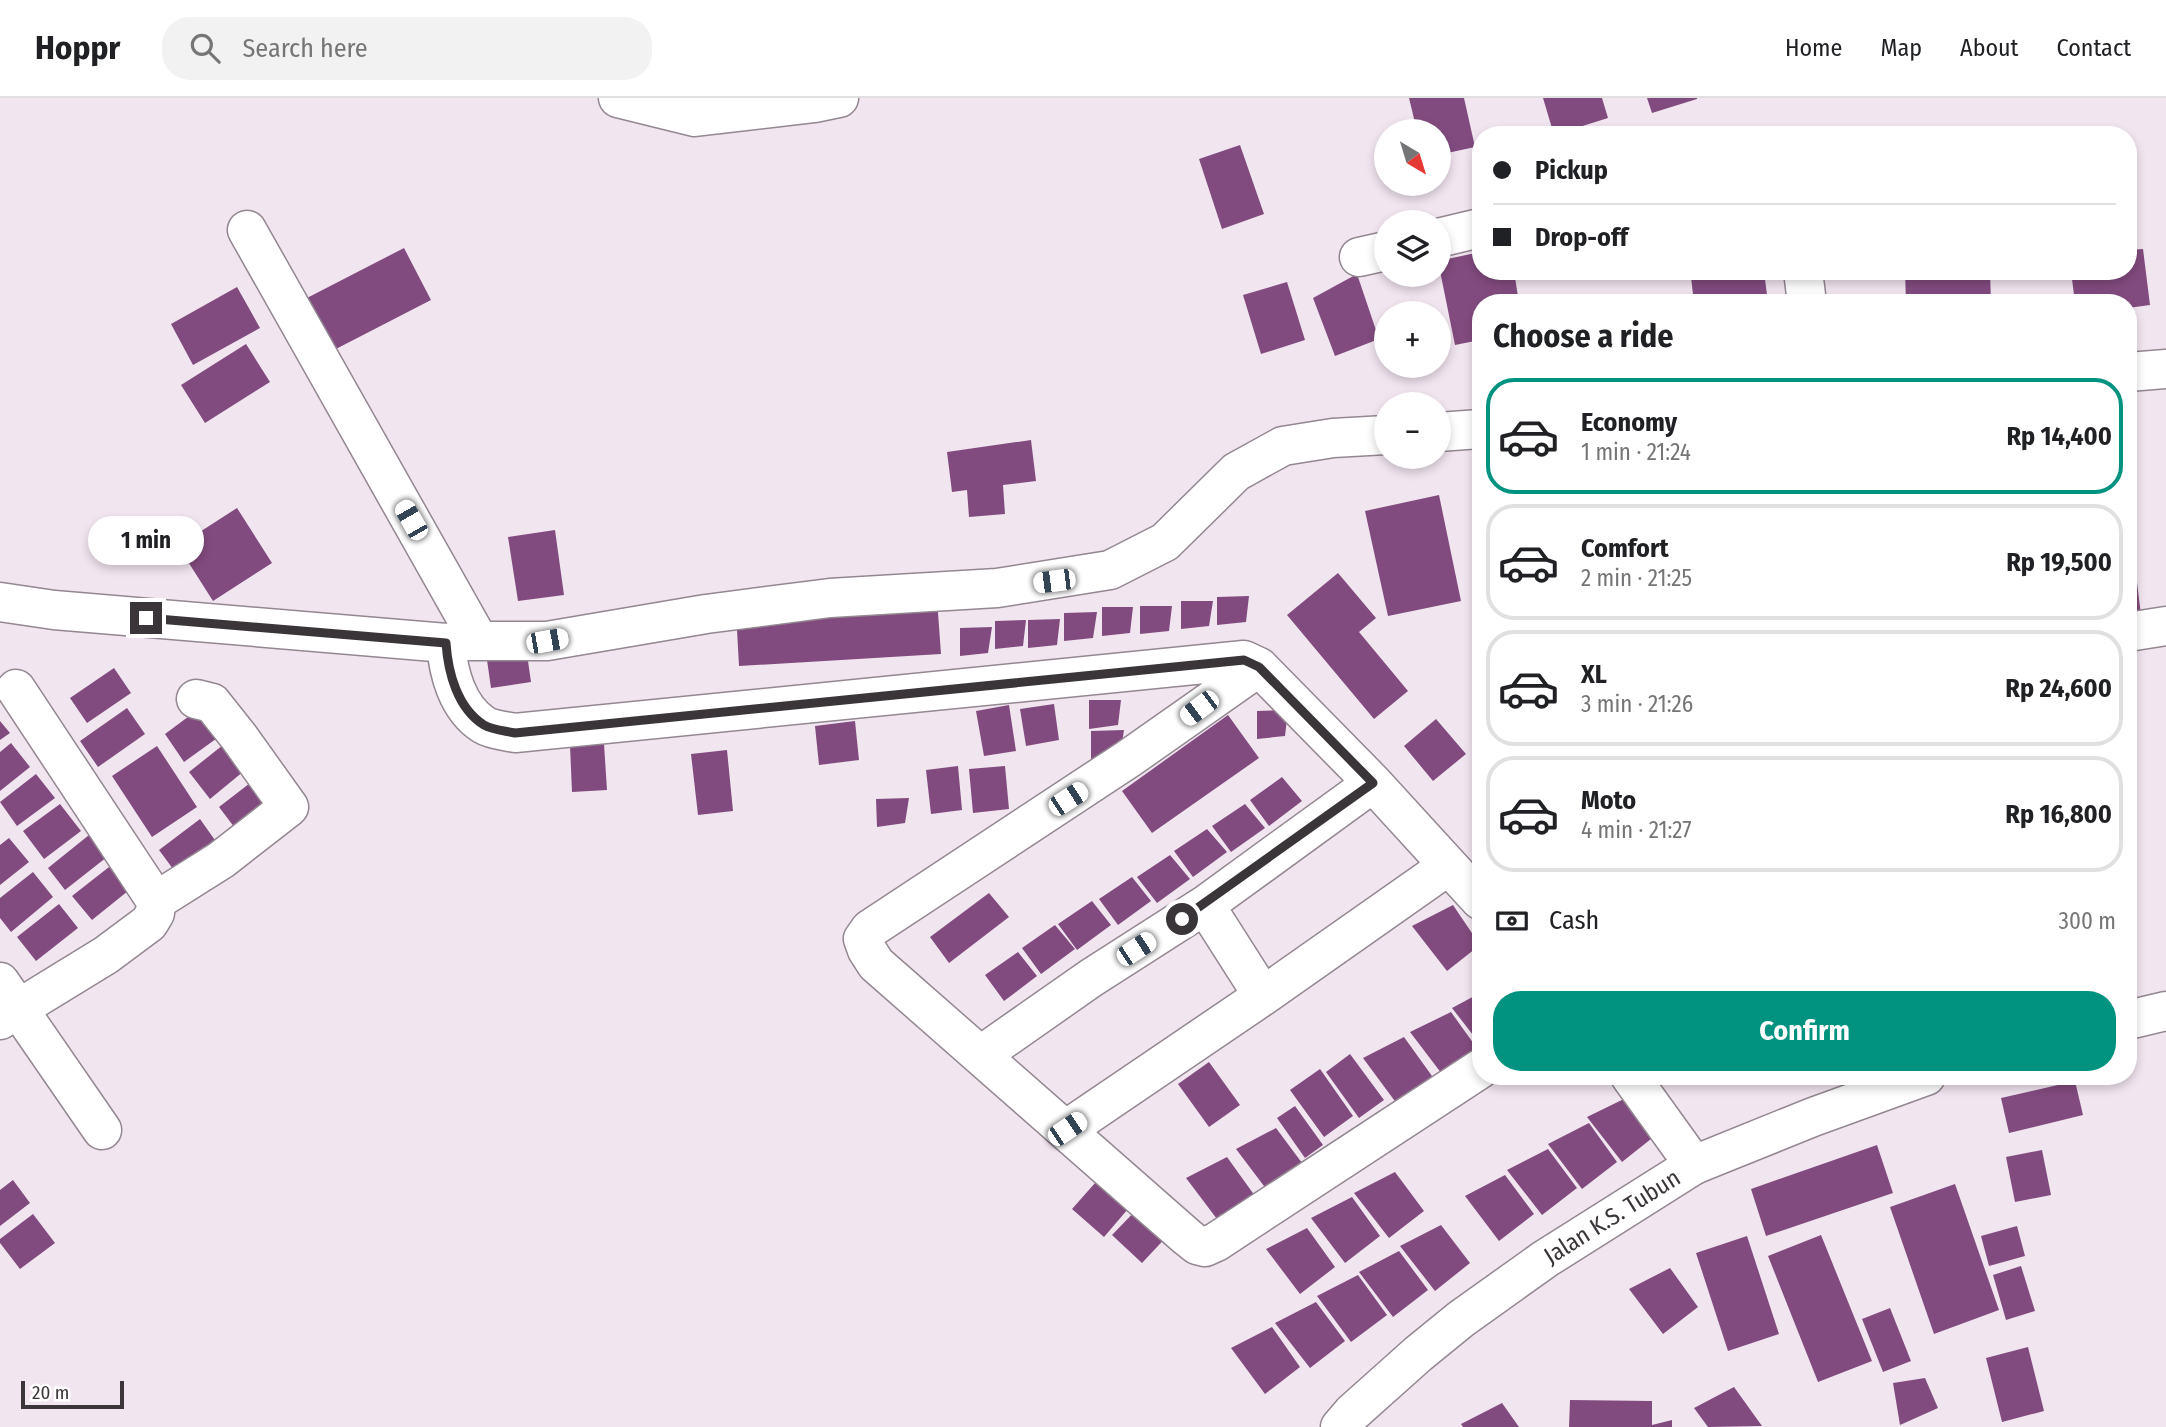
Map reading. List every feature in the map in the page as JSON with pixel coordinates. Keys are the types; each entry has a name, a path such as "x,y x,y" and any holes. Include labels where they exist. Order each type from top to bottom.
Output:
{"street":[{"path":"618,98 695,117 839,98"},
{"path":"247,230 462,642"},
{"path":"1451,235 1472,230"},
{"path":"2137,371 2166,369"},
{"path":"1451,431 1472,430"},
{"path":"0,602 54,610 462,642 547,641 719,612 830,598 997,588 1110,570 1165,542 1236,472 1283,446 1333,438 1374,436"},
{"path":"2137,631 2166,626"},
{"path":"462,642 447,663 452,682 472,715 485,726 515,733 1244,660 1259,667 1373,783 1472,892"},
{"path":"1259,667 1128,759 870,929 863,939 867,950 876,964 1067,1129 1174,1227 1197,1245 1205,1247 1326,1172 1472,1074"},
{"path":"16,689 156,901 155,913 149,923 106,955 6,1003 102,1130"},
{"path":"156,901 221,860 289,807 212,703 195,699"},
{"path":"981,1055 1091,978 1205,905 1373,783"},
{"path":"1067,1129 1448,866"},
{"path":"1205,905 1263,996"},
{"path":"2137,1018 2166,1011"},
{"path":"1636,1085 1694,1165"},
{"name":"Jalan K.S. Tubun","path":"1340,1427 1352,1413 1461,1319 1545,1259 1694,1165 1894,1085"}],"building":[{"path":"1409,98 1464,98 1472,134 1472,148 1451,152 1451,119 1414,119"},
{"path":"1543,98 1602,98 1608,118 1583,126 1551,126"},
{"path":"1647,98 1697,98 1697,99 1652,113"},
{"path":"1240,145 1264,214 1222,229 1199,159"},
{"path":"404,248 431,300 332,351 305,299"},
{"path":"2137,249 2143,249 2150,305 2137,307 2137,294 2074,294 2072,280 2137,280"},
{"path":"1472,254 1472,280 1515,280 1518,294 1472,294 1472,342 1455,345 1451,325 1451,301 1446,301 1443,287 1451,287 1451,258"},
{"path":"1357,274 1374,324 1374,341 1335,356 1313,298"},
{"path":"1691,280 1765,280 1767,294 1693,294"},
{"path":"1905,280 1990,280 1991,294 1906,294"},
{"path":"1287,282 1305,340 1261,354 1243,295"},
{"path":"237,287 260,328 193,365 171,324"},
{"path":"246,344 270,382 205,423 181,385"},
{"path":"1031,440 1036,481 1003,485 1005,514 969,517 967,490 952,492 947,452"},
{"path":"1439,495 1461,601 1388,616 1365,511"},
{"path":"237,508 272,563 213,601 178,546"},
{"path":"555,530 564,595 518,601 508,537"},
{"path":"1338,573 1376,618 1359,632 1408,691 1374,719 1287,615"},
{"path":"2137,582 2141,615 2137,615"},
{"path":"1249,596 1246,622 1217,625 1217,597"},
{"path":"937,599 941,654 739,666 736,612"},
{"path":"1181,601 1213,601 1209,626 1181,629"},
{"path":"1140,606 1172,606 1169,631 1140,634"},
{"path":"1102,607 1133,607 1130,633 1102,636"},
{"path":"1097,612 1093,638 1064,641 1064,613"},
{"path":"1060,619 1057,645 1028,648 1028,620"},
{"path":"1026,620 1023,646 995,649 995,621"},
{"path":"992,627 988,653 960,656 960,628"},
{"path":"527,654 531,682 491,688 487,660"},
{"path":"114,668 131,693 87,723 70,698"},
{"path":"1089,700 1121,700 1118,725 1089,729"},
{"path":"1054,704 1059,740 1026,746 1020,709"},
{"path":"1009,705 1016,751 984,756 976,711"},
{"path":"127,708 145,734 98,767 80,741"},
{"path":"200,708 220,736 184,762 165,734"},
{"path":"1288,710 1285,736 1257,739 1257,711"},
{"path":"1228,715 1259,758 1152,833 1122,791"},
{"path":"1436,719 1466,754 1433,781 1404,746"},
{"path":"0,721 10,733 0,740"},
{"path":"855,721 859,760 819,765 815,726"},
{"path":"1124,730 1120,756 1091,759 1091,731"},
{"path":"11,743 30,767 0,791 0,752"},
{"path":"604,744 607,790 572,792 570,746"},
{"path":"223,745 244,771 210,799 189,772"},
{"path":"157,746 197,807 152,837 112,776"},
{"path":"727,750 733,811 698,815 691,754"},
{"path":"958,766 962,810 931,814 926,770"},
{"path":"1005,766 1009,809 973,813 969,769"},
{"path":"36,774 55,798 17,826 0,802"},
{"path":"1282,777 1302,801 1269,826 1250,800"},
{"path":"254,780 274,805 238,832 219,807"},
{"path":"909,798 905,823 877,827 876,799"},
{"path":"60,804 81,831 44,859 23,831"},
{"path":"1245,804 1265,828 1231,852 1212,826"},
{"path":"200,819 217,843 176,873 159,850"},
{"path":"1207,829 1227,852 1193,877 1174,851"},
{"path":"89,835 107,857 65,890 48,868"},
{"path":"9,838 29,862 0,885 0,845"},
{"path":"1170,855 1190,879 1157,903 1137,877"},
{"path":"109,867 128,891 92,920 72,896"},
{"path":"33,872 53,897 11,932 0,918 0,898"},
{"path":"1132,877 1151,901 1118,925 1099,899"},
{"path":"989,893 1009,917 949,963 930,937"},
{"path":"1092,901 1111,925 1077,950 1058,924"},
{"path":"59,904 78,928 36,961 17,937"},
{"path":"1453,905 1472,933 1472,951 1447,971 1412,926"},
{"path":"1055,925 1075,949 1041,974 1022,948"},
{"path":"1018,952 1037,976 1004,1001 985,975"},
{"path":"1472,997 1472,1034 1452,1008"},
{"path":"1451,1012 1472,1041 1472,1057 1445,1078 1410,1032"},
{"path":"1404,1037 1432,1076 1397,1104 1363,1058"},
{"path":"1350,1054 1384,1100 1359,1118 1326,1072"},
{"path":"1209,1062 1240,1105 1209,1127 1178,1084"},
{"path":"1320,1069 1353,1116 1324,1137 1290,1090"},
{"path":"2058,1085 2076,1085 2083,1115 2009,1133 2001,1098"},
{"path":"1628,1097 1656,1135 1622,1162 1587,1117"},
{"path":"1295,1106 1323,1145 1305,1158 1277,1118"},
{"path":"1589,1123 1617,1162 1582,1189 1548,1144"},
{"path":"1276,1128 1305,1167 1270,1194 1236,1149"},
{"path":"1877,1145 1893,1193 1766,1236 1751,1189"},
{"path":"1548,1149 1577,1188 1542,1215 1507,1170"},
{"path":"2042,1150 2051,1195 2015,1202 2006,1157"},
{"path":"1227,1157 1255,1196 1220,1223 1186,1178"},
{"path":"1395,1172 1424,1211 1389,1238 1354,1193"},
{"path":"1103,1174 1134,1202 1104,1237 1072,1209"},
{"path":"1505,1175 1534,1214 1499,1241 1465,1196"},
{"path":"13,1180 30,1203 0,1226 0,1190"},
{"path":"1955,1184 1999,1310 1934,1334 1890,1207"},
{"path":"1352,1197 1380,1236 1345,1263 1311,1218"},
{"path":"1143,1203 1172,1231 1142,1263 1112,1235"},
{"path":"33,1214 55,1243 20,1269 0,1243 0,1239"},
{"path":"1441,1225 1470,1263 1435,1291 1400,1246"},
{"path":"2017,1226 2025,1256 1989,1266 1981,1236"},
{"path":"1307,1228 1335,1267 1300,1294 1266,1249"},
{"path":"1821,1235 1872,1361 1818,1382 1768,1256"},
{"path":"1747,1236 1779,1334 1728,1351 1696,1253"},
{"path":"1399,1251 1428,1290 1393,1317 1359,1272"},
{"path":"2021,1266 2035,1311 2006,1320 1993,1275"},
{"path":"1670,1268 1698,1307 1663,1334 1629,1289"},
{"path":"1358,1275 1387,1315 1351,1342 1317,1296"},
{"path":"1316,1302 1345,1341 1310,1368 1275,1323"},
{"path":"1890,1308 1911,1361 1883,1372 1862,1319"},
{"path":"1272,1327 1300,1367 1265,1394 1231,1348"},
{"path":"2028,1347 2044,1411 2002,1422 1986,1358"},
{"path":"1925,1378 1938,1408 1900,1425 1893,1383"},
{"path":"1734,1387 1762,1426 1708,1427 1694,1408"},
{"path":"1570,1400 1652,1401 1652,1425 1672,1420 1672,1427 1569,1427"},
{"path":"1502,1403 1519,1427 1463,1427 1461,1424"}],"route":[{"path":"146,618 446,643 452,682 472,715 485,726 515,733 1244,660 1259,667 1373,783 1182,919"}]}
